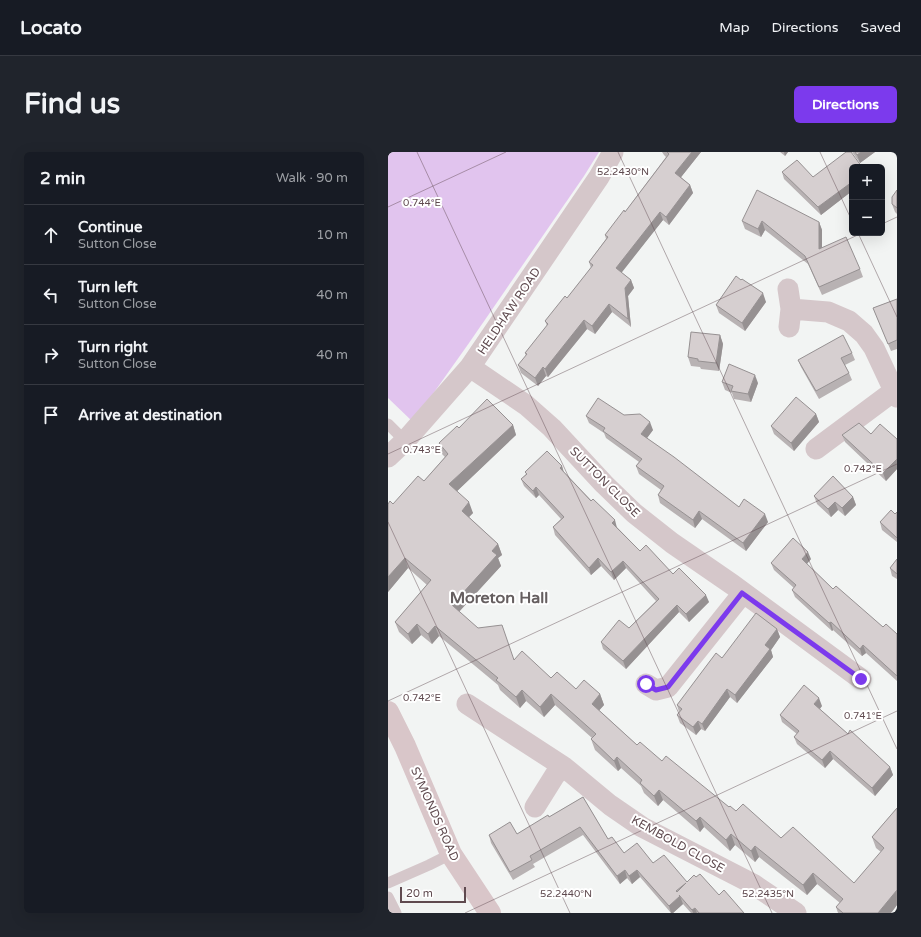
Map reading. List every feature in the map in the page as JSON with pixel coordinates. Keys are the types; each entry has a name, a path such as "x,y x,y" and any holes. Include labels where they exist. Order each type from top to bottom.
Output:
{"street":[{"name":"HELDHAW ROAD","path":"388,457 405,441 470,367 599,177 613,152"},
{"path":"789,308 828,312 849,321 864,334 874,348 895,394 816,449"},
{"name":"SUTTON CLOSE","path":"470,367 531,410 552,428 634,513 672,543 861,679"},
{"path":"646,684 656,690 668,687 742,593"},
{"name":"KEMBOLD CLOSE","path":"467,704 564,767 610,805 642,827 753,884 796,913"},
{"name":"SYMONDS ROAD","path":"388,712 405,746 451,854 490,913"},
{"path":"535,807 555,775 564,767"}],"lane":[{"path":"388,424 405,441"},
{"path":"388,883 451,854"},
{"path":"388,897 396,913"}],"shaded area":[{"path":"388,152 599,152 469,343 413,422 388,398"}],"building":[{"path":"667,152 692,152 675,173 690,185 666,217 660,212 616,268 631,280 625,288 628,319 609,304 592,326 584,320 545,369 543,367 535,378 518,365 527,354 525,353 548,324 545,321 565,296 567,298 593,265 589,262 608,237 605,235 624,210 625,212 669,154"},
{"path":"846,152 851,152 860,164 849,164 849,184 818,207 782,172 797,160 813,177"},
{"path":"757,190 819,222 819,249 846,237 860,269 819,287 805,256 762,221 758,229 742,221"},
{"path":"897,190 897,208 892,204 892,197"},
{"path":"736,276 763,293 742,323 716,305"},
{"path":"897,299 897,340 888,344 873,308"},
{"path":"691,332 720,335 716,363 698,361 698,359 688,357"},
{"path":"843,335 852,353 841,358 849,373 816,391 798,360"},
{"path":"729,364 755,375 748,394 731,391 733,386 722,382"},
{"path":"796,397 816,414 791,443 771,426"},
{"path":"598,398 624,415 640,414 650,422 641,434 674,457 739,507 744,499 765,514 743,543 699,511 693,520 658,495 664,486 636,466 642,459 603,431 605,428 586,416"},
{"path":"487,399 513,425 449,484 469,502 462,511 498,544 492,551 497,555 452,605 478,628 502,625 514,660 522,651 551,678 557,672 576,689 584,680 600,694 592,704 637,745 640,742 662,761 666,756 736,811 743,804 781,838 793,827 854,883 884,848 872,837 897,808 897,890 878,913 843,913 836,907 843,899 813,873 803,885 755,846 751,851 731,834 726,840 700,817 696,821 659,790 654,796 640,783 642,780 617,757 614,761 591,739 596,734 551,694 540,707 522,690 516,697 496,680 498,678 435,626 428,634 417,624 408,634 395,622 431,580 405,558 388,577 388,504 390,501 393,504 418,476 424,481 448,454 439,443 457,426 459,428"},
{"path":"859,423 871,434 880,424 897,439 897,459 883,473 842,435"},
{"path":"547,451 562,466 560,468 591,501 593,499 615,520 612,523 640,551 646,545 673,574 679,568 706,595 686,614 677,605 623,661 601,642 619,620 629,628 659,599 623,561 611,572 598,558 589,568 553,527 564,517 536,487 533,491 521,479 527,474 525,472"},
{"path":"833,476 853,497 842,508 835,502 828,509 814,496"},
{"path":"891,510 895,514 897,512 897,538 880,522"},
{"path":"793,538 808,552 802,559 833,589 836,586 883,627 886,624 897,634 897,676 863,645 860,649 831,622 829,623 792,590 796,585 771,563"},
{"path":"897,559 897,574 890,568"},
{"path":"756,613 777,629 765,645 770,649 735,695 727,689 702,724 698,721 693,727 677,715 682,709 677,705 716,653 722,658"},
{"path":"804,685 819,698 814,704 848,734 850,730 890,767 872,788 830,751 822,760 794,737 799,731 780,715"},
{"path":"583,797 608,839 612,837 624,853 637,843 653,863 664,855 687,882 694,875 696,877 700,874 719,895 724,890 744,913 699,913 695,908 692,910 680,896 669,906 637,870 629,876 625,870 617,876 580,827 530,856 532,860 510,872 489,835 510,822 517,834 548,815 549,817"}],"district":[{"name":"Moreton Hall","path":"499,597"}],"route":[{"path":"646,684 656,690 668,687 742,593 861,679"}]}
